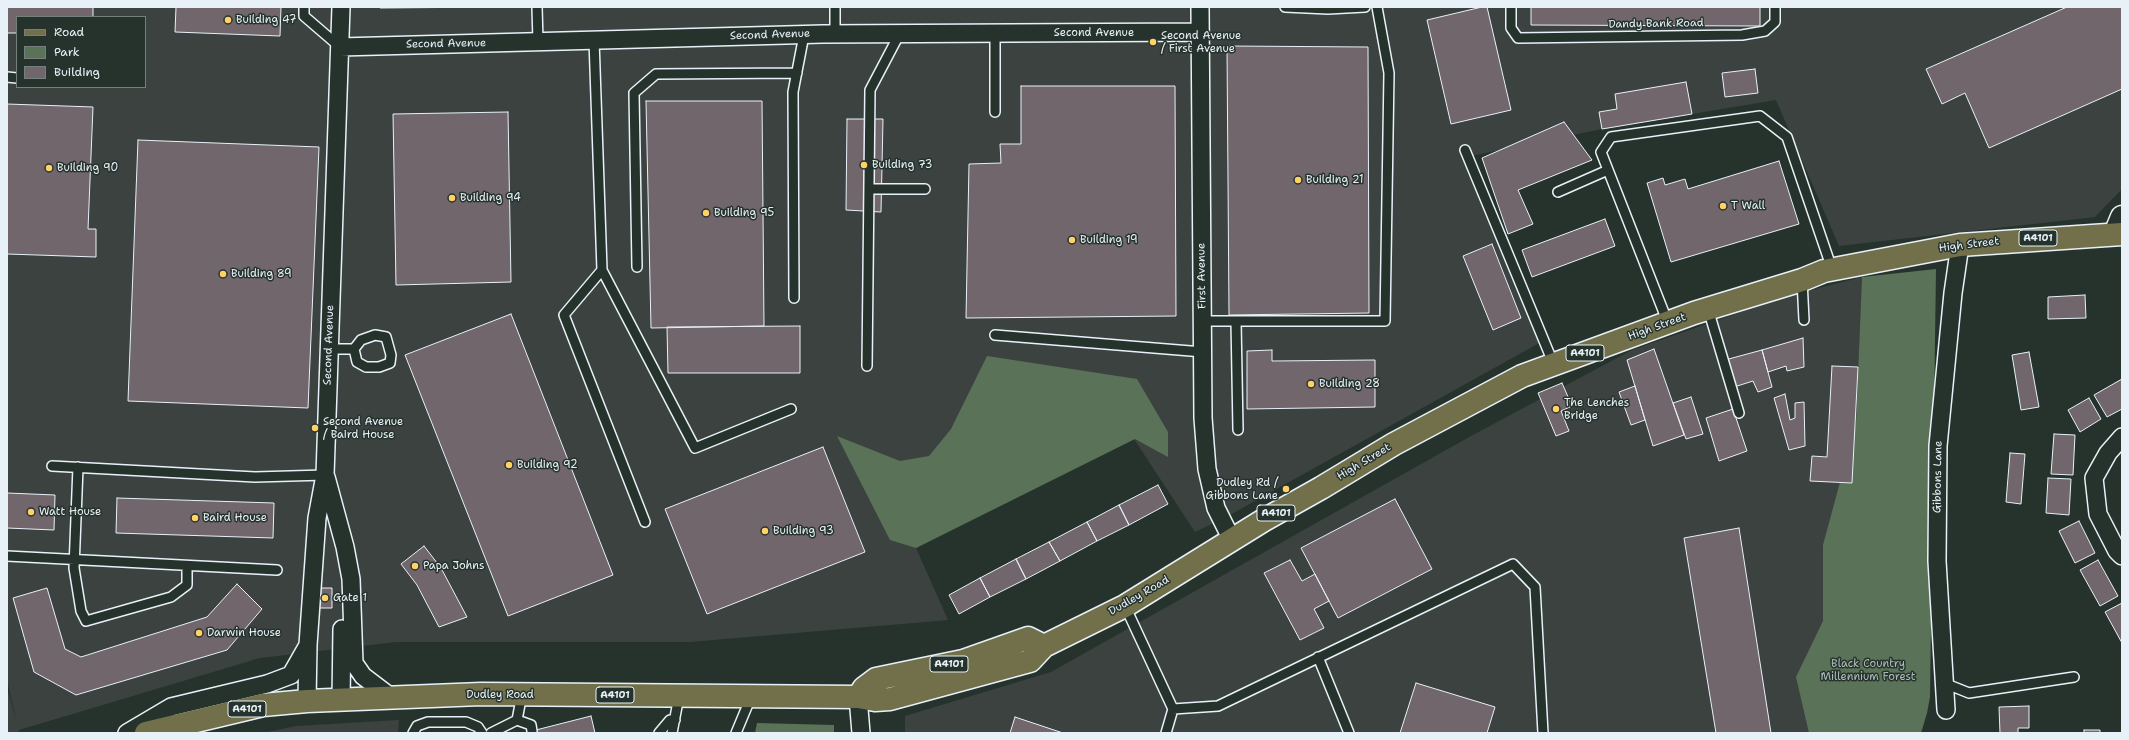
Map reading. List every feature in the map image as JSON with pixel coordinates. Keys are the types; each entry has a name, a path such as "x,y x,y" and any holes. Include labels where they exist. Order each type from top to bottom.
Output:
{"main road":[{"name":"High Street","path":"1232,540 1394,444 1522,376 1668,323 1832,269 1960,245 2120,228"},
{"name":"Dudley Road","path":"146,733 188,728 262,705 307,701 481,694 858,697 875,700 890,699 1030,661 1044,646 1124,606 1232,540"}],"street":[{"name":"Second Avenue","path":"307,701 308,645 317,518 325,475 341,7"},
{"name":"First Avenue","path":"1200,7 1203,418 1207,469 1216,508 1232,540"},
{"name":"Second Avenue","path":"340,47 835,34 1200,32"},
{"name":"Gibbons Lane","path":"1946,710 1937,561 1938,446 1953,293 1960,245"},
{"path":"2122,437 2108,453 2094,478 2098,514 2117,550 2122,556"},
{"name":"Second Avenue","path":"325,475 345,547 351,579 354,663 363,676 392,698"},
{"name":"Second Avenue","path":"341,700 345,547"},
{"name":"Second Avenue","path":"127,733 171,706 267,684 291,675 308,645"},
{"path":"858,697 861,733"}],"lane":[{"path":"304,7 304,16 340,47"},
{"path":"537,7 538,42"},
{"path":"835,7 835,34"},
{"path":"1285,7 1328,9 1365,7"},
{"path":"1202,321 1385,321 1389,73 1377,7"},
{"name":"Dandy Bank Road","path":"1511,7 1511,28 1518,38 1742,35 1765,31 1775,22 1775,7"},
{"path":"995,33 995,112"},
{"path":"867,366 870,90 900,34"},
{"path":"794,298 793,92 804,35"},
{"path":"594,40 602,270 695,448 791,408"},
{"path":"637,267 634,93 656,74 797,73"},
{"path":"1668,323 1601,152 1611,137 1760,116 1787,137 1832,269"},
{"path":"1465,150 1554,365"},
{"path":"1558,192 1608,170"},
{"path":"870,189 925,189"},
{"path":"602,270 564,315 646,522"},
{"path":"1802,280 1804,320"},
{"path":"1708,309 1739,413"},
{"path":"1236,321 1238,430"},
{"path":"995,335 1202,352"},
{"path":"329,349 354,349"},
{"path":"52,466 78,466 255,477 325,475"},
{"path":"78,466 74,559 81,610 86,621 171,597 187,585 187,566"},
{"path":"7,556 277,570"},
{"path":"1173,709 1218,706 1513,564 1535,587 1543,733"},
{"path":"1124,606 1173,709 1166,733"},
{"path":"1318,657 1349,733"},
{"path":"1944,683 1969,693 2074,677"},
{"path":"517,720 522,694"},
{"path":"672,733 679,696"},
{"path":"736,733 751,697"},
{"path":"491,733 517,720 531,726 532,730"},
{"path":"659,733 670,720 675,720"},
{"path":"413,733 417,726 428,722 466,722 478,727 482,733"}],"shaded area":[{"path":"7,7 2122,7 2122,189 2095,217 1839,246 1776,100 1602,129 1471,156 1541,342 1228,516 1195,532 1134,439 916,548 948,620 690,642 396,642 260,658 19,730 19,733 7,733 7,687 17,723 7,680"},
{"path":"1862,277 1844,733 905,733 905,716 1051,672 1471,436 1632,350 1784,297"},
{"path":"399,720 398,733 263,733 296,726"}],"green space":[{"name":"Black Country Millennium Forest","path":"1936,269 1930,697 1927,713 1921,733 1809,733 1796,677 1823,621 1823,545 1856,423 1862,277"},
{"path":"987,356 1137,379 1168,432 1168,457 1135,439 916,548 890,540 837,436 900,461 929,456 951,429"},
{"path":"757,723 834,725 834,733 755,733"}],"building":[{"path":"7,7 93,7 93,16 16,16 16,33 7,33"},
{"name":"Building 47","path":"176,7 281,7 280,36 175,32"},
{"path":"380,7 495,7 380,8"},
{"path":"1487,7 1511,110 1451,124 1427,20"},
{"path":"1531,7 1760,7 1760,26 1531,25"},
{"path":"2067,7 2122,7 2122,89 1989,148 1965,93 1942,104 1926,69"},
{"name":"Building 21","path":"1227,46 1368,47 1369,313 1229,315"},
{"path":"1755,69 1758,93 1725,97 1722,73"},
{"path":"1686,82 1692,114 1602,129 1599,112 1617,109 1615,94"},
{"name":"Building 19","path":"1021,86 1175,86 1176,316 966,318 969,164 1001,163 1000,144 1021,144"},
{"name":"Building 95","path":"646,101 762,101 764,326 651,328"},
{"name":"Building 90","path":"7,104 93,107 88,229 96,229 96,257 7,254"},
{"name":"Building 94","path":"508,112 511,282 396,285 393,114"},
{"name":"Building 73","path":"847,119 883,119 881,212 846,210"},
{"path":"1564,122 1592,160 1518,190 1533,224 1508,234 1482,158"},
{"name":"Building 89","path":"138,140 319,147 308,408 128,401"},
{"name":"T Wall","path":"1779,161 1799,224 1671,262 1647,183 1663,178 1665,185 1685,179 1688,189"},
{"path":"1605,219 1615,246 1532,277 1522,250"},
{"path":"1492,244 1521,318 1493,330 1463,256"},
{"path":"2085,295 2086,318 2048,319 2048,297"},
{"name":"Building 92","path":"511,314 613,575 508,616 405,355"},
{"path":"800,326 800,373 668,373 667,327"},
{"path":"1803,338 1804,367 1787,371 1786,366 1768,372 1762,350"},
{"path":"1654,349 1684,435 1653,446 1627,360"},
{"name":"Building 28","path":"1272,350 1272,361 1375,360 1375,407 1247,409 1247,351"},
{"path":"1762,350 1772,387 1758,392 1753,381 1734,387 1725,360"},
{"path":"2029,352 2039,407 2021,410 2012,355"},
{"path":"1832,366 1858,367 1852,483 1810,481 1812,456 1827,457"},
{"path":"2122,379 2122,409 2107,417 2094,395"},
{"name":"The Lenches Bridge","path":"1562,383 1572,406 1561,411 1569,431 1556,436 1538,393"},
{"path":"1635,386 1645,420 1631,425 1619,392"},
{"path":"1785,394 1790,420 1795,418 1795,403 1804,402 1805,446 1789,450 1774,398"},
{"path":"1691,397 1703,434 1686,439 1673,403"},
{"path":"2089,398 2101,419 2080,432 2068,410"},
{"path":"1733,409 1747,451 1719,461 1706,418"},
{"path":"2054,434 2075,435 2073,475 2051,474"},
{"name":"Building 93","path":"823,447 865,552 707,614 665,509"},
{"path":"2010,453 2025,454 2021,504 2006,502"},
{"path":"2048,478 2071,479 2069,515 2046,513"},
{"path":"1158,485 1168,504 1129,525 1119,505"},
{"name":"Watt House","path":"7,493 55,495 54,530 7,528"},
{"name":"Baird House","path":"117,498 274,503 273,538 116,533"},
{"path":"1395,499 1432,569 1338,618 1301,548"},
{"path":"1119,505 1129,525 1097,541 1087,522"},
{"path":"2079,521 2095,553 2075,563 2059,531"},
{"path":"1087,522 1097,541 1060,561 1049,542"},
{"path":"1739,528 1771,733 1716,733 1684,538"},
{"path":"1049,542 1060,561 1026,579 1016,559"},
{"path":"424,546 441,568 467,617 439,627 417,585 401,564"},
{"path":"1016,559 1026,579 990,597 980,578"},
{"path":"1290,560 1302,581 1315,574 1329,601 1314,609 1324,628 1300,640 1264,573"},
{"path":"2098,560 2118,596 2100,606 2080,570"},
{"path":"980,578 990,597 959,614 949,595"},
{"name":"Darwin House","path":"237,584 262,609 227,650 76,695 34,672 13,598 47,588 65,649 81,657 207,617"},
{"name":"Gate 1","path":"318,588 332,588 332,608 318,608"},
{"path":"2122,603 2122,643 2105,612"},
{"path":"1416,683 1495,707 1487,733 1400,733"},
{"path":"2029,706 2029,728 2018,728 2018,733 2000,733 1999,707"},
{"path":"591,716 595,733 523,733 532,731"},
{"path":"1015,717 1063,733 1010,733"},
{"path":"2084,730 2100,730 2100,733 2084,733"}],"place":[{"name":"Building 47","path":"228,20"},
{"name":"Second Avenue / First Avenue","path":"1153,42"},
{"name":"Building 73","path":"864,165"},
{"name":"Building 90","path":"49,168"},
{"name":"Building 21","path":"1298,180"},
{"name":"Building 94","path":"452,198"},
{"name":"T Wall","path":"1723,206"},
{"name":"Building 95","path":"706,213"},
{"name":"Building 19","path":"1072,240"},
{"name":"Building 89","path":"223,274"},
{"name":"Building 28","path":"1311,384"},
{"name":"The Lenches Bridge","path":"1556,409"},
{"name":"Second Avenue / Baird House","path":"315,428"},
{"name":"Building 92","path":"509,465"},
{"name":"Dudley Rd / Gibbons Lane","path":"1286,489"},
{"name":"Watt House","path":"31,512"},
{"name":"Baird House","path":"195,518"},
{"name":"Building 93","path":"765,531"},
{"name":"Papa Johns","path":"415,566"},
{"name":"Gate 1","path":"325,598"},
{"name":"Darwin House","path":"199,633"}]}
